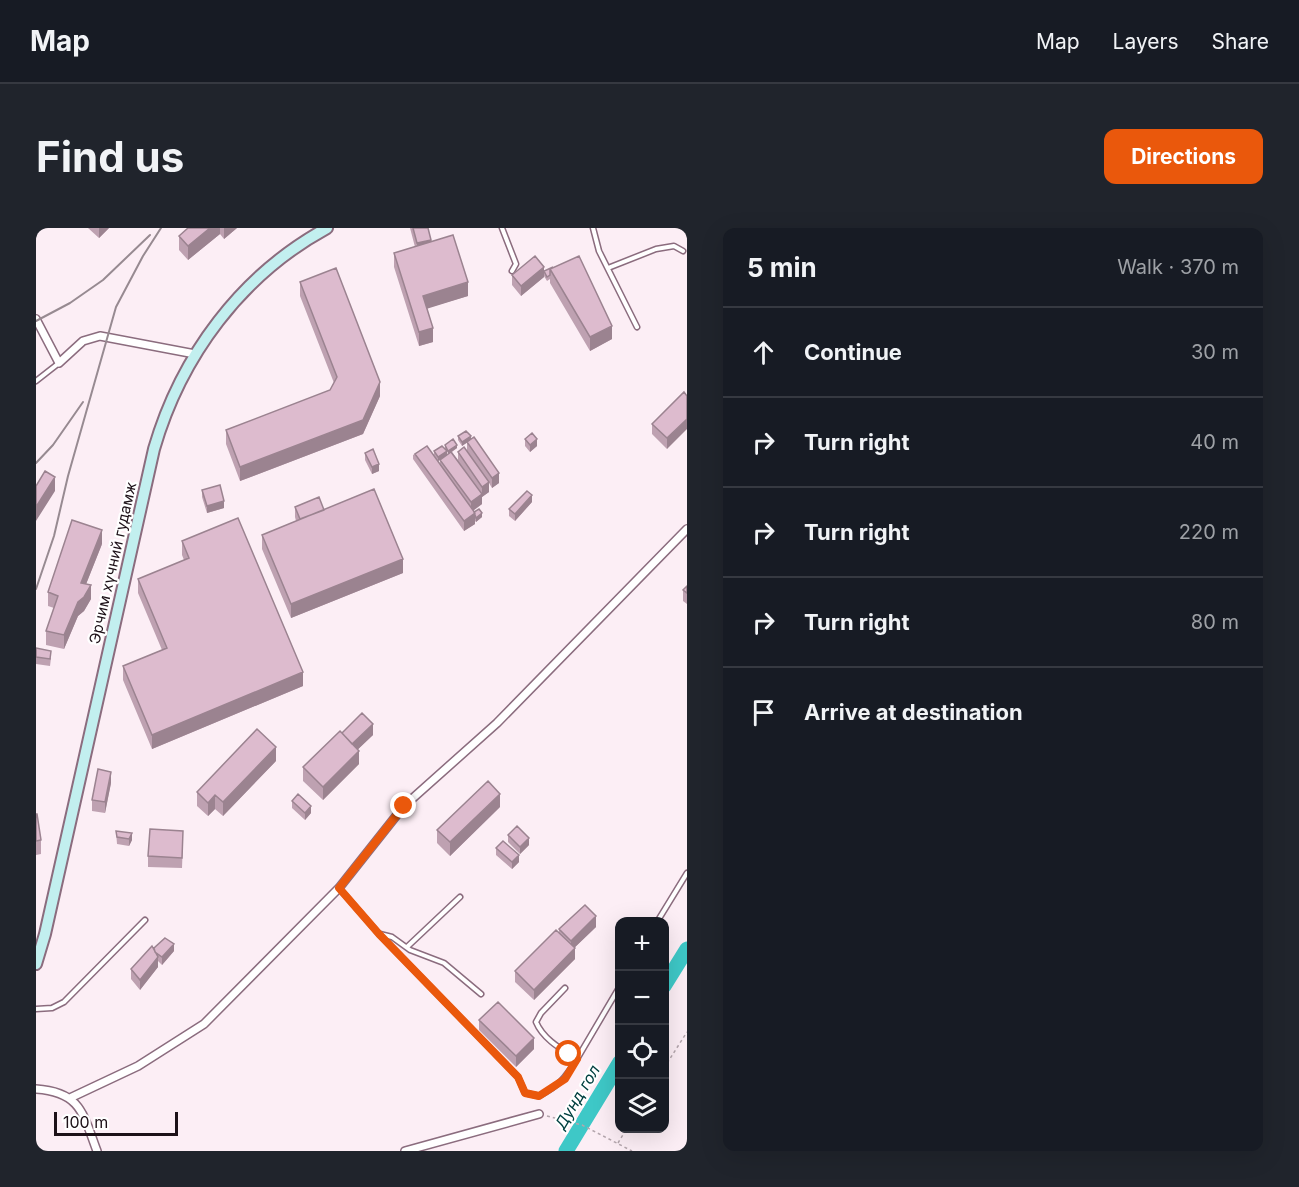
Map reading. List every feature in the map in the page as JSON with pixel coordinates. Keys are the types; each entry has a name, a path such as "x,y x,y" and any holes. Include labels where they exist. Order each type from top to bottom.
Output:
{"main road":[{"name":"Эрчим хүчний гудамж","path":"36,964 41,932 154,449 174,394 195,354 220,317 282,256 327,228"}],"street":[{"path":"36,319 58,363 83,341 100,336 195,354"},
{"path":"70,1098 138,1066 204,1024 339,888 404,806 497,723 687,529"},
{"path":"36,1089 53,1091 70,1098 80,1109 97,1151"},
{"path":"405,1151 539,1114"}],"lane":[{"path":"502,228 516,264 512,272"},
{"path":"593,228 599,251 637,327"},
{"path":"608,268 629,262 656,249 674,246 683,251"},
{"path":"36,381 58,363"},
{"path":"660,917 687,873"},
{"path":"339,888 379,934 518,1077 525,1093 539,1096 552,1090 565,1079 615,994"},
{"path":"407,947 460,897"},
{"path":"36,1009 59,1006 145,920"},
{"path":"379,934 392,937 410,950 444,963 482,994"},
{"path":"565,988 541,1013 536,1022 540,1032 577,1059"}],"path":[{"path":"669,1060 687,1032"},
{"path":"539,1114 582,1125 632,1151"},
{"path":"618,1143 624,1133"}],"building":[{"path":"188,228 210,228 188,246 179,236"},
{"path":"413,228 428,228 431,240 417,243"},
{"path":"453,235 468,282 423,296 433,328 419,332 394,253"},
{"path":"535,256 544,267 521,286 512,275"},
{"path":"579,256 612,326 590,337 550,269"},
{"path":"553,267 550,269 550,275 547,277 544,271"},
{"path":"336,268 380,382 363,420 240,467 226,430 330,390 337,377 300,282"},
{"path":"684,392 687,396 687,419 667,438 652,424"},
{"path":"466,431 471,436 462,442 458,436"},
{"path":"532,433 537,439 530,445 525,439"},
{"path":"474,437 499,473 492,478 467,442"},
{"path":"453,439 457,445 448,451 445,445"},
{"path":"427,446 475,513 464,521 415,454"},
{"path":"442,446 447,451 438,457 434,451"},
{"path":"464,447 489,482 482,487 458,452"},
{"path":"373,449 379,464 372,467 365,453"},
{"path":"451,452 482,494 471,502 440,460"},
{"path":"45,471 55,477 36,507 36,486"},
{"path":"220,485 224,501 207,506 202,490"},
{"path":"374,489 403,559 291,604 262,535"},
{"path":"527,491 532,495 515,514 509,509"},
{"path":"319,497 324,510 300,519 295,507"},
{"path":"479,509 482,513 476,518 474,512"},
{"path":"238,518 303,672 152,735 123,666 167,648 138,579 189,558 182,541"},
{"path":"72,520 102,530 81,583 91,585 78,602 64,635 46,631 58,596 48,592"},
{"path":"36,648 51,651 50,659 36,657"},
{"path":"362,713 373,724 352,744 342,733"},
{"path":"257,729 276,747 223,802 215,795 208,803 197,792"},
{"path":"340,731 359,751 323,787 303,767"},
{"path":"98,769 111,772 105,802 92,800"},
{"path":"488,781 500,794 450,842 437,830"},
{"path":"298,794 311,806 305,813 292,801"},
{"path":"36,814 41,840 36,841"},
{"path":"517,826 529,838 520,847 508,835"},
{"path":"150,829 183,831 182,858 148,856"},
{"path":"116,831 132,833 129,839 117,837"},
{"path":"503,841 519,855 512,862 496,848"},
{"path":"585,905 596,916 571,941 559,929"},
{"path":"556,930 575,948 534,990 515,971"},
{"path":"165,938 174,944 162,957 155,952 154,948"},
{"path":"152,946 158,957 140,980 131,969"},
{"path":"498,1002 534,1038 516,1056 479,1020"}],"waterway":[{"name":"Дунд гол","path":"669,978 687,949"},
{"name":"Дунд гол","path":"566,1151 615,1070"}],"railway":[{"path":"36,589 54,536 68,476 116,307 161,228"},
{"path":"36,321 70,303 103,280 150,235"},
{"path":"36,463 53,445 83,402"}],"route":[{"path":"404,806 339,888 379,934 518,1077 525,1093 539,1096 552,1090 565,1079 577,1059 569,1054"}]}
